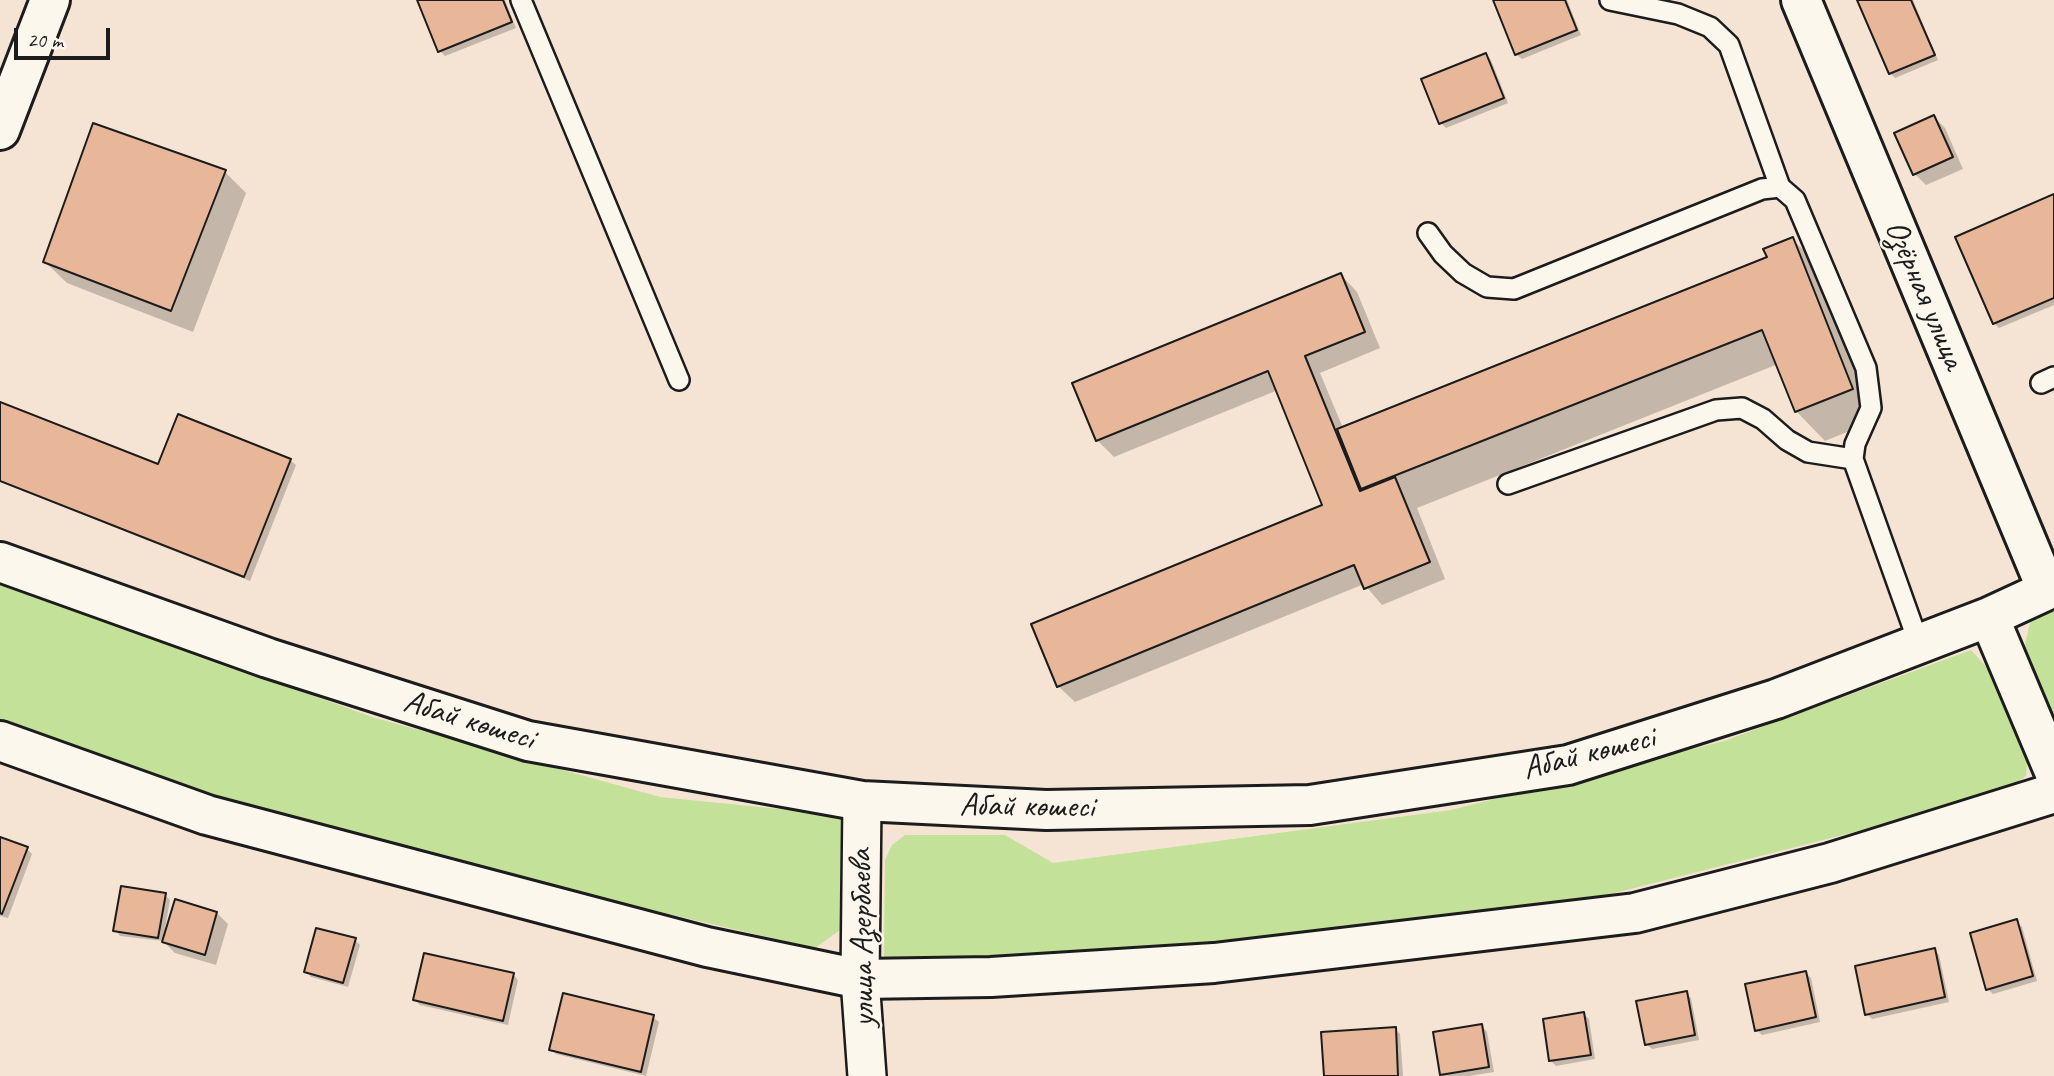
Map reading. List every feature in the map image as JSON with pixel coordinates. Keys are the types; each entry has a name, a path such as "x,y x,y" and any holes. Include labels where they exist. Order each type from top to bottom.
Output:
{"street":[{"path":"0,130 50,0"},
{"name":"Озёрная улица","path":"1801,0 2051,588"},
{"name":"Абай көшесі","path":"0,562 268,658 528,741 862,801 1046,810 1310,805 1568,765 1776,699 1989,617 2051,588"},
{"path":"1989,617 2054,771"},
{"path":"0,741 207,815 707,947 860,979 991,977 1214,963 1635,913 1830,863 2054,793"},
{"name":"улица Азербаева","path":"862,801 860,979 867,1076"}],"lane":[{"path":"521,0 679,380"},
{"path":"1610,0 1678,14 1710,27 1729,45 1780,187 1795,200 1866,368 1871,408 1855,444 1853,459 1919,644"},
{"path":"1428,233 1443,254 1463,273 1487,287 1514,289 1762,189 1780,187"},
{"path":"1508,484 1716,410 1742,408 1763,419 1787,440 1808,452 1853,459"}],"green space":[{"path":"0,581 372,717 660,797 839,815 851,827 844,927 815,948 578,893 154,788 0,733"},
{"path":"2054,609 2054,721 2024,648 2031,619"},
{"path":"1971,650 2000,682 2028,753 2026,776 2000,795 1540,912 911,972 884,958 885,860 892,845 905,835 1005,835 1053,863 1451,810 1724,741"}],"building":[{"path":"417,0 503,0 512,22 438,52"},
{"path":"1493,0 1565,0 1577,30 1515,55"},
{"path":"1857,0 1911,0 1935,55 1889,74"},
{"path":"1486,53 1504,98 1439,124 1421,79"},
{"path":"1934,115 1953,157 1913,175 1894,133"},
{"path":"93,123 226,170 171,311 43,262"},
{"path":"2054,194 2054,298 1993,324 1955,237"},
{"path":"1793,237 1853,389 1795,412 1762,330 1361,489 1337,429 1767,257 1763,249"},
{"path":"1341,273 1365,332 1305,356 1360,491 1395,477 1430,562 1364,589 1354,565 1057,687 1031,624 1322,505 1268,371 1096,441 1072,383"},
{"path":"0,402 158,464 178,414 291,459 244,577 0,481"},
{"path":"0,837 28,847 2,914 0,913"},
{"path":"121,886 166,893 158,938 113,931"},
{"path":"175,899 217,912 205,955 162,942"},
{"path":"2017,919 2033,976 1986,990 1970,933"},
{"path":"316,928 356,938 343,983 304,972"},
{"path":"1935,948 1945,997 1865,1015 1855,966"},
{"path":"424,953 514,973 503,1021 413,1000"},
{"path":"1806,971 1816,1017 1755,1031 1745,984"},
{"path":"1687,991 1695,1035 1645,1045 1636,1001"},
{"path":"563,993 654,1015 641,1072 549,1050"},
{"path":"1584,1012 1591,1055 1549,1061 1543,1019"},
{"path":"1482,1024 1489,1067 1440,1075 1433,1032"},
{"path":"1396,1027 1398,1076 1324,1076 1321,1032"}]}
